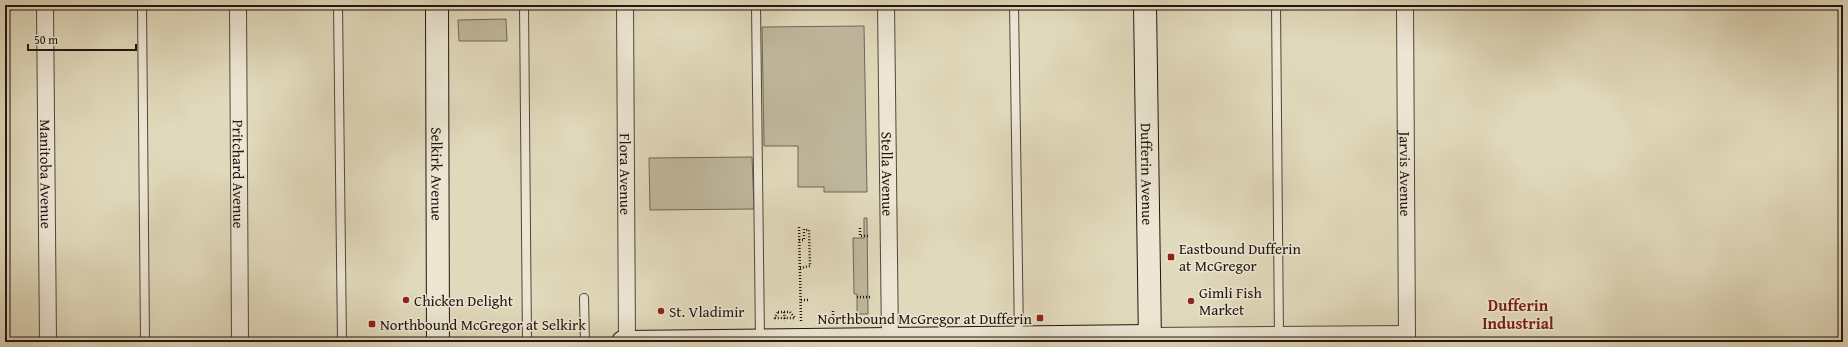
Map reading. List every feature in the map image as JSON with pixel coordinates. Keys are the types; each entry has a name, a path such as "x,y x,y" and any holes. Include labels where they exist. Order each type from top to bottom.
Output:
{"main road":[{"name":"Selkirk Avenue","path":"436,5 438,342"},
{"name":"Dufferin Avenue","path":"1145,5 1150,339"},
{"path":"623,342 760,340 890,341 1150,339"}],"street":[{"name":"Manitoba Avenue","path":"45,5 48,342"},
{"name":"Pritchard Avenue","path":"238,5 240,342"},
{"name":"Flora Avenue","path":"625,5 627,342"},
{"name":"Stella Avenue","path":"886,5 890,341"},
{"name":"Jarvis Avenue","path":"1405,5 1406,338"},
{"path":"1150,339 1406,338"}],"lane":[{"path":"142,5 145,342"},
{"path":"338,5 342,342"},
{"path":"524,5 527,342"},
{"path":"756,5 760,340"},
{"path":"1014,5 1019,339"},
{"path":"1276,5 1279,338"},
{"path":"584,298 585,342"}],"path":[{"path":"799,227 801,321"},
{"path":"860,228 860,236 869,236"},
{"path":"799,240 804,240 804,229 809,230 810,266 800,268"},
{"path":"857,297 870,297"},
{"path":"801,300 809,300"},
{"path":"833,311 833,321"},
{"path":"778,312 784,312 790,312 795,318 785,320 775,318 778,312"},
{"path":"784,312 785,320"}],"shaded area":[{"path":"506,19 507,41 459,41 458,20"},
{"path":"864,26 867,192 824,192 824,187 798,187 798,146 764,146 762,27"},
{"path":"752,157 754,209 650,210 649,158"},
{"path":"864,218 867,218 868,314 857,314 857,294 854,294 853,238 864,238"}],"place":[{"name":"Eastbound Dufferin at McGregor","path":"1171,257"},
{"name":"Chicken Delight","path":"406,300"},
{"name":"Gimli Fish Market","path":"1191,301"},
{"name":"St. Vladimir","path":"661,311"},
{"name":"Northbound McGregor at Dufferin","path":"1040,318"},
{"name":"Northbound McGregor at Selkirk","path":"372,324"}],"district":[{"name":"Dufferin Industrial","path":"1518,314"}]}
